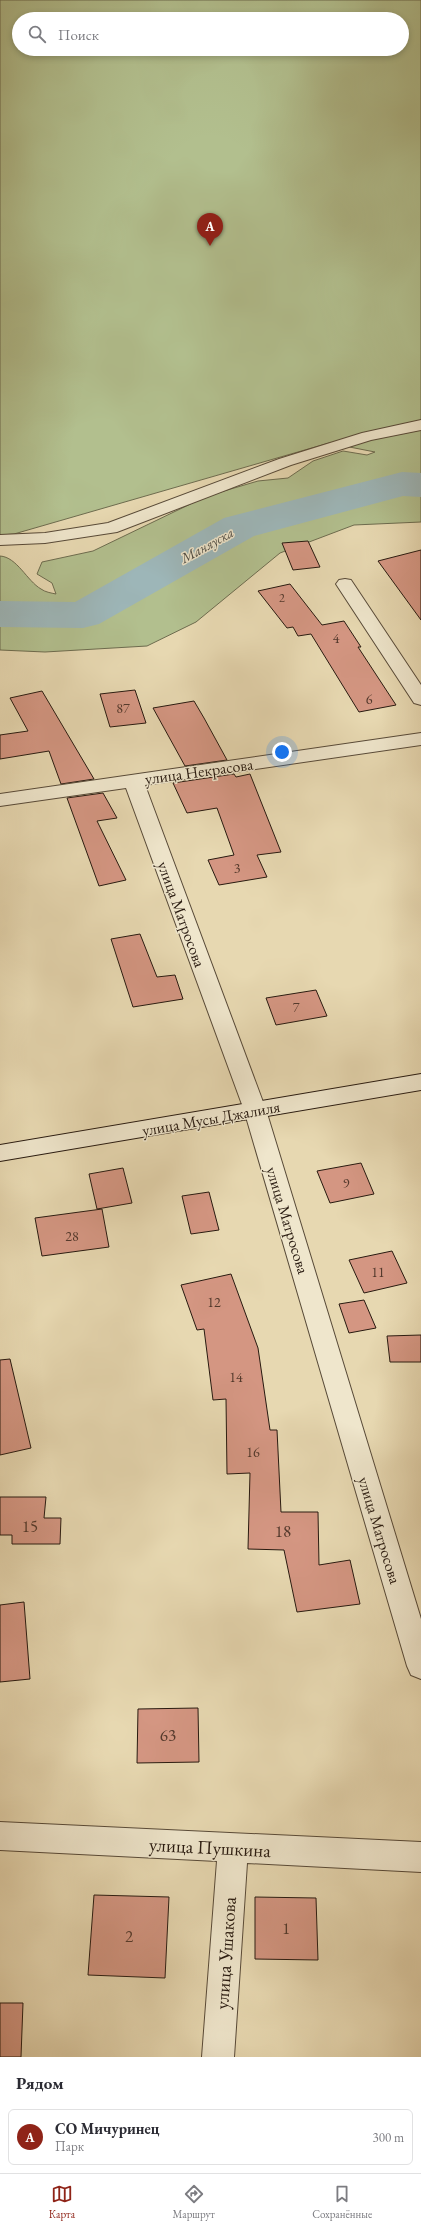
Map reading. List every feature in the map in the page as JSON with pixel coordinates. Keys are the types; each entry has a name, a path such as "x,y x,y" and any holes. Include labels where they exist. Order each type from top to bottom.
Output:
{"street":[{"path":"0,540 45,538 111,528 285,462 368,436 421,425"},
{"path":"345,584 421,699"},
{"name":"улица Некрасова","path":"0,800 421,739"},
{"name":"улица Матросова","path":"133,780 255,1110 421,1666"},
{"name":"улица Мусы Джалиля","path":"0,1153 421,1082"},
{"name":"улица Пушкина","path":"0,1836 421,1857"},
{"name":"улица Ушакова","path":"218,2057 233,1848"}],"green space":[{"path":"0,0 421,0 421,522 354,525 280,553 196,622 147,646 45,652 0,650 0,556 12,560 31,581 41,589 46,592 56,594 52,583 37,574 42,562 93,551 207,496 258,481 288,478 313,461 343,451 367,455 375,452 329,443 14,534 0,535"}],"building":[{"path":"308,541 320,567 293,570 282,543"},
{"path":"421,550 421,620 378,561"},
{"path":"290,584 322,625 344,621 361,647 358,647 396,705 359,712 311,634 298,636 293,627 287,628 258,591"},
{"path":"135,690 146,723 110,727 100,694"},
{"path":"42,691 94,779 61,784 49,751 0,759 0,735 28,731 10,698"},
{"path":"194,701 227,760 185,766 153,708"},
{"path":"234,774 236,777 250,774 281,852 257,855 267,877 219,885 208,860 234,855 217,808 187,813 173,783"},
{"path":"103,793 117,818 97,821 126,880 99,886 67,798"},
{"path":"140,934 157,977 175,975 183,999 133,1007 111,939"},
{"path":"316,990 327,1016 276,1025 266,998"},
{"path":"361,1163 374,1194 330,1203 317,1171"},
{"path":"123,1168 132,1203 97,1209 89,1174"},
{"path":"209,1192 219,1230 191,1234 182,1196"},
{"path":"102,1209 109,1247 42,1256 35,1218"},
{"path":"392,1251 407,1283 364,1293 349,1260"},
{"path":"231,1274 258,1348 270,1430 277,1430 281,1512 318,1512 319,1565 350,1560 360,1604 297,1612 284,1550 248,1549 250,1473 227,1474 226,1399 213,1400 204,1329 197,1330 181,1285"},
{"path":"364,1300 376,1328 349,1333 339,1304"},
{"path":"421,1335 421,1362 390,1362 387,1336"},
{"path":"10,1359 31,1448 0,1455 0,1360"},
{"path":"0,1497 46,1497 44,1518 61,1518 60,1544 12,1544 12,1535 0,1535"},
{"path":"24,1602 30,1679 0,1682 0,1605"},
{"path":"198,1708 199,1762 137,1763 138,1709"},
{"path":"94,1895 169,1897 165,1978 88,1975"},
{"path":"255,1897 316,1898 318,1960 255,1959"},
{"path":"0,2003 23,2003 21,2057 0,2057"}],"waterway":[{"name":"Маняуска","path":"0,614 83,615 239,527 402,484 421,485"}],"place":[{"name":"СО Мичуринец","path":"210,246"}]}
